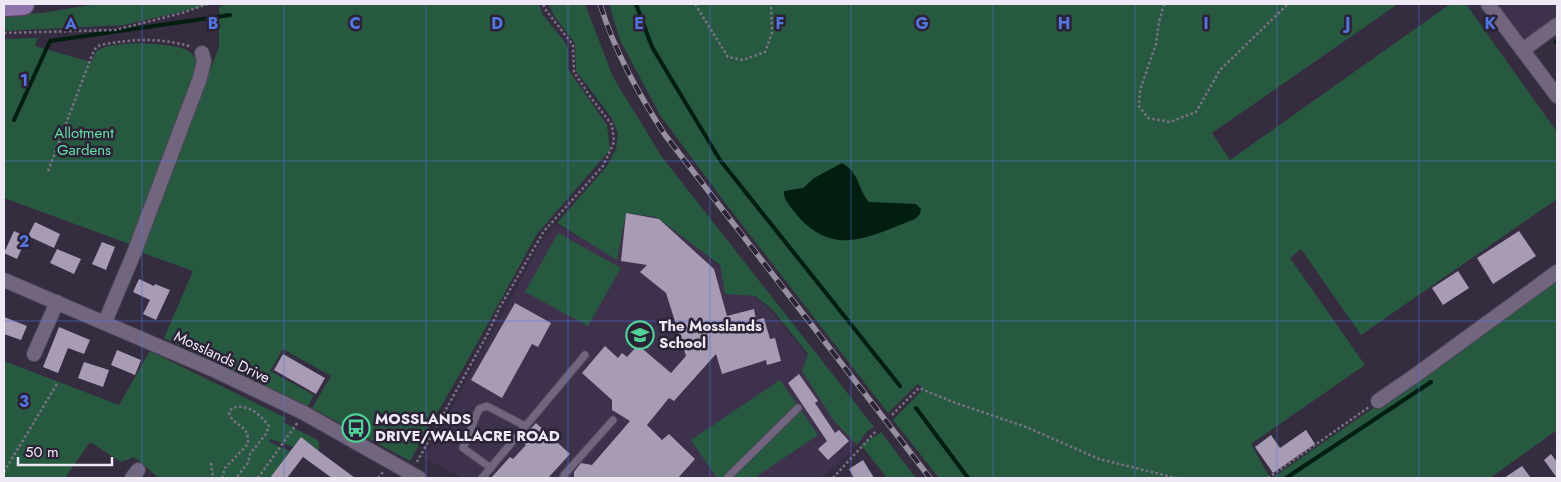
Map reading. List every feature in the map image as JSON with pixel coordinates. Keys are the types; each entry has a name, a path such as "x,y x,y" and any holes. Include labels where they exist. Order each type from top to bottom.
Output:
{"highway":[{"path":"4,4 23,4"}],"street":[{"path":"1488,4 1524,49 1557,96"},
{"path":"1524,49 1557,25"},
{"path":"105,322 134,253 200,78 204,61 202,53"},
{"path":"1378,400 1420,372 1557,272"},
{"name":"Mosslands Drive","path":"4,280 214,370 304,413 415,476"},
{"path":"34,354 57,302"}],"lane":[{"path":"482,478 585,355"},
{"path":"491,468 463,448 479,409 487,406 525,426"},
{"path":"727,478 798,408"},
{"path":"563,478 612,420"}],"path":[{"path":"4,33 115,30 182,13 207,4"},
{"path":"415,476 458,386 487,335 500,307 544,231 603,166 614,142 612,125 574,72 573,45 545,9 544,4"},
{"path":"695,4 728,57 743,60 765,52 772,33 771,4"},
{"path":"1164,4 1156,44 1140,90 1139,106 1148,118 1170,122 1196,112 1220,70 1288,4"},
{"path":"48,171 94,50 100,45 151,40 172,41 196,48 202,53"},
{"path":"4,472 58,382"},
{"path":"892,415 919,388 953,402 1026,427 1099,459 1176,478"},
{"path":"1268,478 1378,400"},
{"path":"222,478 225,468 248,444 248,434 245,429 231,418 229,413 232,408 239,405 247,407 264,419 269,426 266,434 250,454 248,463 236,478"},
{"path":"258,478 304,413"},
{"path":"833,478 876,431"},
{"path":"211,463 213,478"}],"shaded area":[{"path":"1477,4 1557,4 1557,35 1520,61"},
{"path":"842,163 852,171 869,202 916,204 921,209 920,214 915,219 883,232 853,240 838,240 824,236 810,228 788,203 784,191 803,188 814,178"},
{"name":"The Mosslands School","path":"624,212 663,218 770,310 811,360 808,364 865,438 822,478 463,478 424,458 543,239 555,224 617,258"}],"green space":[{"path":"96,4 214,4 124,25 4,31 4,15 42,13"},
{"path":"227,4 539,4 543,15 568,48 568,69 607,125 610,150 537,234 410,461 312,408 331,376 283,349 270,371 314,395 308,406 164,338 193,271 140,252 219,47 219,7"},
{"path":"548,4 585,4 613,77 662,157 874,427 867,431 857,445 834,421 802,371 808,354 772,309 755,296 725,294 720,265 659,219 626,213 617,260 557,223 607,166 616,149 618,133 611,117 576,71 575,43 555,17"},
{"path":"609,4 1398,4 1212,133 1230,160 1450,4 1466,4 1557,132 1557,199 1361,335 1301,249 1290,258 1365,365 1251,444 1270,478 939,478 893,420 923,389 918,384 888,413 723,200 660,115 620,40"},
{"name":"Allotment Gardens","path":"38,38 35,46 91,62 97,51 104,47 127,44 156,44 181,48 188,51 196,59 198,67 132,245 4,198 4,39"},
{"path":"558,233 621,268 588,326 525,292"},
{"path":"1557,281 1557,430 1490,478 1272,478"},
{"path":"150,351 286,418 283,422 319,441 319,451 301,437 293,447 271,439 269,442 290,451 272,478 159,478 134,457 121,462 90,442 65,478 4,478 4,361 119,405"},
{"path":"780,380 818,435 754,478 717,478 691,440"},
{"path":"881,432 916,478 887,478 861,445"}],"building":[{"path":"626,213 659,219 714,269 727,316 754,309 756,320 764,318 770,339 775,338 781,361 767,365 766,360 722,374 716,354 674,401 669,398 647,425 662,440 669,434 695,459 678,478 574,478 574,472 581,463 592,465 630,421 612,410 612,400 582,373 605,346 618,358 622,353 627,357 638,345 671,373 686,356 666,293 640,272 647,265 621,261"},
{"path":"35,222 60,234 54,248 28,236"},
{"path":"14,231 27,237 17,259 4,253"},
{"path":"1519,231 1536,256 1493,284 1477,258"},
{"path":"102,242 115,247 106,270 92,264"},
{"path":"57,249 81,259 74,274 50,263"},
{"path":"1458,271 1469,288 1443,305 1432,288"},
{"path":"139,279 154,286 155,284 170,290 156,320 143,314 150,300 133,292"},
{"path":"515,303 551,323 538,347 532,344 502,398 471,380"},
{"path":"4,317 27,326 21,340 4,334"},
{"path":"59,327 90,340 84,354 68,348 58,373 43,367"},
{"path":"117,350 141,360 135,375 111,365"},
{"path":"283,354 325,378 316,394 274,370"},
{"path":"84,362 109,370 103,387 78,378"},
{"path":"799,374 818,401 815,403 835,433 839,430 849,441 828,460 818,449 827,441 788,383"},
{"path":"536,423 570,454 548,478 491,478 510,457 513,459 526,445 520,440"},
{"path":"1306,430 1315,444 1273,473 1255,447 1271,435 1280,448"},
{"path":"301,437 355,478 332,478 303,457 287,478 270,478"},
{"path":"1551,454 1557,462 1557,478 1544,460"},
{"path":"863,460 874,478 854,478 849,469"},
{"path":"1522,466 1531,478 1504,478"}],"waterway":[{"path":"636,4 652,47 720,160 900,386"},
{"path":"14,120 50,41 230,15"},
{"path":"1286,478 1431,382"},
{"path":"916,408 968,478"}],"railway":[{"path":"600,4 628,72 665,135 930,478"}],"place":[{"name":"The Mosslands School","path":"640,335"},
{"name":"MOSSLANDS DRIVE/WALLACRE ROAD","path":"356,428"}]}
